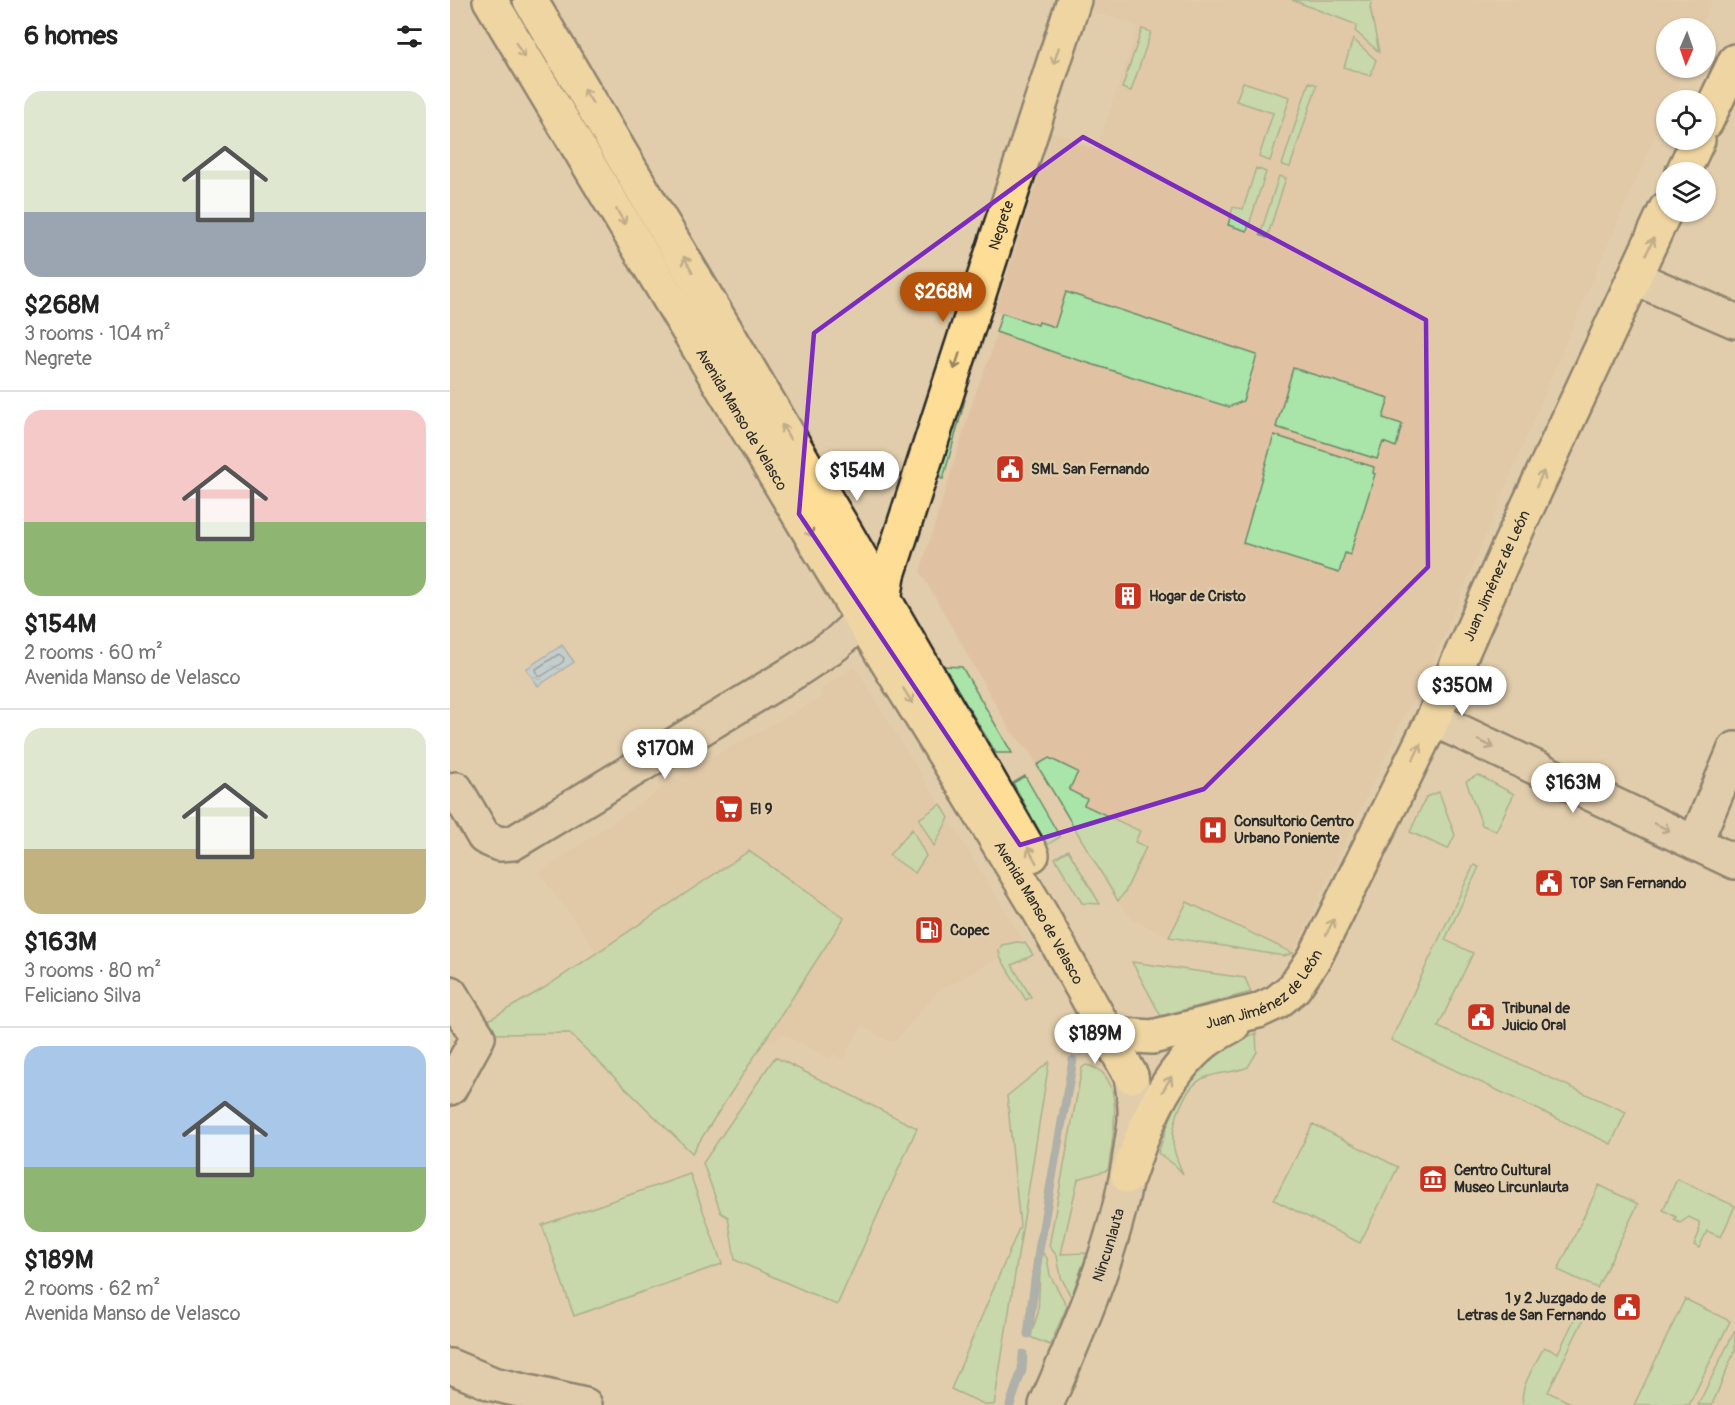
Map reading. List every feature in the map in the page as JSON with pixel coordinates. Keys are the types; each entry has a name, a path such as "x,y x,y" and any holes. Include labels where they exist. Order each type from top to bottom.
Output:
{"main road":[{"name":"Avenida Manso de Velasco","path":"490,0 873,609 1030,851 1118,1035 1131,1076"},
{"name":"Avenida Manso de Velasco","path":"530,0 858,554 873,609"},
{"name":"Negrete","path":"884,655 881,618 873,609 896,551 1074,0"},
{"path":"1716,101 1734,64"},
{"name":"Juan Jiménez de León","path":"1118,1035 1152,1037 1258,1011 1277,1002 1294,988 1315,957 1433,719 1512,540 1660,222"},
{"path":"858,554 876,556 896,551"},
{"name":"Avenida Manso de Velasco","path":"884,655 1041,915 1118,1035"},
{"path":"1128,1176 1145,1126 1172,1076 1186,1059 1207,1040 1258,1011"}],"street":[{"path":"1635,278 1735,321"},
{"path":"456,789 484,837 499,844 513,843 794,672 836,644 873,609"},
{"path":"1433,719 1735,862"},
{"path":"1695,843 1735,749"},
{"path":"450,993 478,1037 450,1088"},
{"name":"Nincunlauta","path":"1046,1405 1084,1316 1109,1245 1128,1176 1135,1118 1131,1076"},
{"path":"450,1366 490,1394 585,1405"}],"highlighted area":[{"path":"1083,137 1426,320 1428,567 1204,789 1020,845 799,514 814,333"}],"shaded area":[{"path":"1096,0 1712,0 1704,18 1656,18 1656,78 1680,78 1675,90 1656,90 1656,134 1580,309 1434,659 1409,706 1293,953 1187,902 1169,937 1133,920 1114,896 1031,754 1010,730 920,571 977,388 989,359 1002,313 995,311 1053,132 1073,138 1073,142 1097,149 1138,26 1092,11"},
{"path":"855,667 1025,943 1017,942 999,950 1000,957 937,992 893,1044 862,1026 846,1052 848,1055 844,1060 834,1054 831,1059 781,1033 774,1044 766,1039 844,918 749,851 597,951 539,873 692,768 821,698 822,688"}],"green space":[{"path":"1292,0 1372,0 1370,7 1379,52 1355,31 1357,25"},
{"path":"1142,29 1151,32 1131,91 1122,88"},
{"path":"1353,39 1376,60 1370,76 1344,67"},
{"path":"1243,82 1290,97 1270,161 1259,157 1273,113 1236,101"},
{"path":"1309,82 1317,85 1290,167 1282,165"},
{"path":"1256,168 1266,172 1247,231 1228,225 1233,207 1243,209"},
{"path":"1279,176 1286,178 1267,238 1260,235"},
{"path":"1066,292 1257,355 1243,401 1229,407 996,332 1002,313 1038,325 1039,322 1055,327"},
{"path":"1293,368 1389,398 1383,418 1402,424 1396,447 1383,442 1377,459 1276,427"},
{"path":"961,399 965,400 943,479 939,478"},
{"path":"1274,435 1374,467 1373,473 1375,474 1350,555 1345,553 1339,573 1243,543"},
{"path":"943,666 962,667 1012,753 996,753"},
{"path":"1049,758 1078,772 1069,790 1087,799 1084,805 1140,831 1135,842 1146,847 1125,892 1118,901 1037,765"},
{"path":"1478,775 1514,794 1496,831 1482,825 1466,781"},
{"path":"1025,776 1060,837 1047,845 1013,783"},
{"path":"1439,792 1455,835 1448,849 1410,832 1426,797"},
{"path":"941,804 949,818 934,846 919,819"},
{"path":"912,829 926,856 915,873 889,855"},
{"path":"1068,850 1100,904 1082,903 1055,858"},
{"path":"749,851 844,918 692,1153 569,1033 495,1034 485,1022 544,988"},
{"path":"1474,865 1479,867 1445,940 1473,953 1438,1027 1626,1112 1611,1144 1391,1040"},
{"path":"1187,902 1293,953 1284,956 1169,937"},
{"path":"1025,943 1033,955 1012,965 1031,997 1026,1000 1000,957 999,950 1002,945"},
{"path":"1132,962 1245,978 1251,992 1161,1016"},
{"path":"1256,1033 1257,1052 1248,1067 1204,1078 1185,1097 1177,1116 1173,1135 1174,1151 1183,1174 1158,1153 1181,1094 1202,1066 1234,1043"},
{"path":"775,1057 917,1128 837,1305 735,1260 728,1217 721,1213 703,1163"},
{"path":"1049,1062 994,1405 986,1405 951,1389 1020,1226 1007,1096"},
{"path":"1086,1065 1099,1070 1108,1080 1113,1094 1114,1126 1108,1170 1078,1179 1061,1254 1087,1253 1071,1297 1061,1277 1057,1256 1049,1246 1082,1068"},
{"path":"1313,1124 1398,1167 1360,1243 1274,1200"},
{"path":"690,1174 722,1264 574,1316 542,1225"},
{"path":"1677,1179 1735,1206 1721,1237 1707,1231 1699,1248 1694,1245 1699,1233 1699,1222 1689,1217 1680,1223 1674,1220 1676,1217 1663,1210"},
{"path":"1599,1185 1638,1204 1597,1288 1558,1270"},
{"path":"1041,1251 1047,1258 1050,1275 1067,1306 1050,1345 1030,1337 1038,1313"},
{"path":"1685,1299 1730,1321 1689,1405 1634,1405"},
{"path":"1587,1312 1548,1392 1575,1405 1524,1405 1522,1399 1525,1384 1544,1347 1558,1353 1576,1316"},
{"path":"1735,1330 1735,1350 1712,1405 1698,1405"}],"water":[{"path":"562,645 574,662 538,686 526,669"}],"waterway":[{"path":"1028,1334 1039,1250 1073,1060"},
{"path":"1010,1405 1022,1370 1023,1354"}],"place":[{"name":"SML San Fernando","path":"1010,469"},
{"name":"Hogar de Cristo","path":"1128,596"},
{"name":"El 9","path":"729,809"},
{"name":"Consultorio Centro Urbano Poniente","path":"1213,830"},
{"name":"TOP San Fernando","path":"1549,883"},
{"name":"Copec","path":"929,930"},
{"name":"Tribunal de Juicio Oral","path":"1481,1017"},
{"name":"Centro Cultural Museo Lircunlauta","path":"1433,1179"},
{"name":"1 y 2 Juzgado de Letras de San Fernando","path":"1627,1307"}]}
